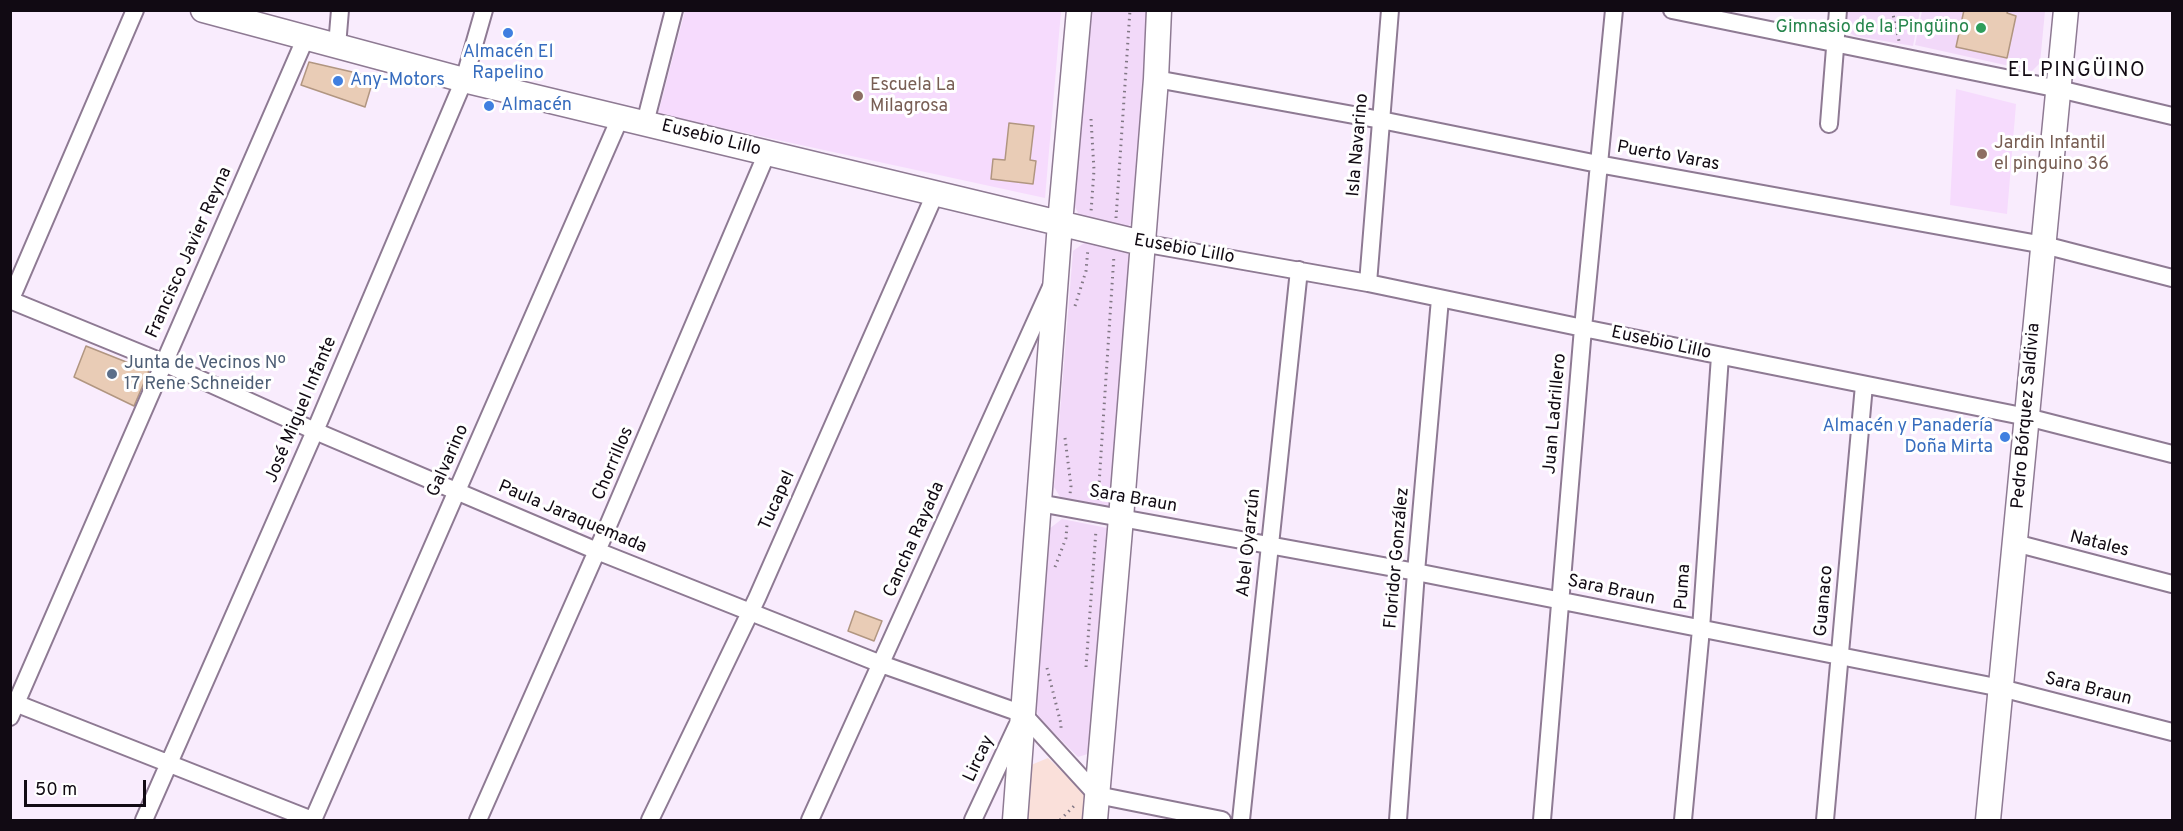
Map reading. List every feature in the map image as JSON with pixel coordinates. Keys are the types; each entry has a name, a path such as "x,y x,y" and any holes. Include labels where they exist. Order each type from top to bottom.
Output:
{"street":[{"path":"11,301 135,10"},
{"name":"Eusebio Lillo","path":"203,10 464,80 1115,237 1368,282 1440,299 2027,417 2172,454"},
{"path":"337,46 340,10"},
{"name":"José Miguel Infante","path":"144,820 315,431 464,80 484,10"},
{"path":"645,123 674,10"},
{"path":"1015,820 1060,223 1079,10"},
{"path":"1095,820 1156,79 1159,10"},
{"name":"Isla Navarino","path":"1368,282 1390,10"},
{"name":"Juan Ladrillero","path":"1542,820 1583,328 1614,10"},
{"path":"1672,10 2059,89 2172,116"},
{"path":"1829,124 1838,10"},
{"name":"Pedro Bórquez Saldivia","path":"1988,820 2066,10"},
{"name":"Francisco Javier Reyna","path":"12,707 306,37"},
{"name":"Puerto Varas","path":"1156,79 1381,120 1598,164 2044,245 2172,278"},
{"name":"Galvarino","path":"312,820 620,118"},
{"name":"Chorrillos","path":"478,820 597,551 767,153"},
{"name":"Tucapel","path":"650,820 750,612 935,194"},
{"name":"Abel Oyarzún","path":"1241,820 1299,270"},
{"name":"Cancha Rayada","path":"810,820 1056,275"},
{"name":"Floridor González","path":"1398,820 1416,572 1440,299"},
{"name":"Paula Jaraquemada","path":"11,301 164,363 315,431 597,551 881,664 1023,714 1097,795"},
{"name":"Puma","path":"1683,820 1701,629 1720,356"},
{"name":"Guanaco","path":"1825,820 1864,385"},
{"name":"Sara Braun","path":"1039,503 1416,572 2001,688 2172,732"},
{"name":"Natales","path":"2015,543 2172,584"},
{"path":"12,707 169,762 312,820"},
{"name":"Lircay","path":"973,820 1023,714"},
{"path":"1097,795 1222,820"}],"path":[{"path":"1086,669 1130,10"},
{"path":"1892,10 1903,58"},
{"path":"1074,310 1086,271 1094,170 1090,111"},
{"path":"1054,567 1066,538 1071,486 1065,436"},
{"path":"1045,661 1061,724 1060,755"},
{"path":"1060,820 1078,802 1079,776"}],"shaded area":[{"name":"Escuela La Milagrosa","path":"685,11 1061,11 1045,198 658,114"},
{"path":"1089,11 1148,11 1138,218 1126,228 1082,221 1075,207"},
{"path":"1846,11 1920,11 1913,46 1855,36 1845,30"},
{"name":"Gimnasio de la Pingüino","path":"1922,11 2045,11 2040,63 2032,71 1915,45"},
{"name":"Jardin Infantil el pinguino 36","path":"1956,89 2016,104 2007,214 1950,205"},
{"path":"1084,243 1127,251 1132,267 1115,503 1103,508 1062,500 1054,487 1073,251"},
{"path":"1062,519 1107,528 1114,540 1094,752 1078,757 1039,718 1034,703 1049,529"},
{"path":"1048,758 1086,795 1091,820 1026,820 1031,765"}],"building":[{"path":"1964,10 2008,10 2007,13 2016,16 2007,58 1956,47"},
{"name":"Any-Motors","path":"309,62 374,77 365,107 301,85"},
{"path":"1009,123 1034,126 1030,160 1036,161 1033,184 991,179 993,159 1005,160"},
{"name":"Junta de Vecinos Nº 17 Rene Schneider","path":"86,346 149,371 134,406 74,377"},
{"path":"855,611 882,621 874,641 848,631"}],"place":[{"name":"Gimnasio de la Pingüino","path":"1981,28"},
{"name":"Almacén El Rapelino","path":"508,33"},
{"name":"Any-Motors","path":"338,81"},
{"name":"Escuela La Milagrosa","path":"858,96"},
{"name":"Almacén","path":"489,106"},
{"name":"Jardin Infantil el pinguino 36","path":"1982,154"},
{"name":"Junta de Vecinos Nº 17 Rene Schneider","path":"112,374"},
{"name":"Almacén y Panadería Doña Mirta","path":"2005,437"}],"district":[{"name":"EL PINGÜINO","path":"2077,72"}]}
